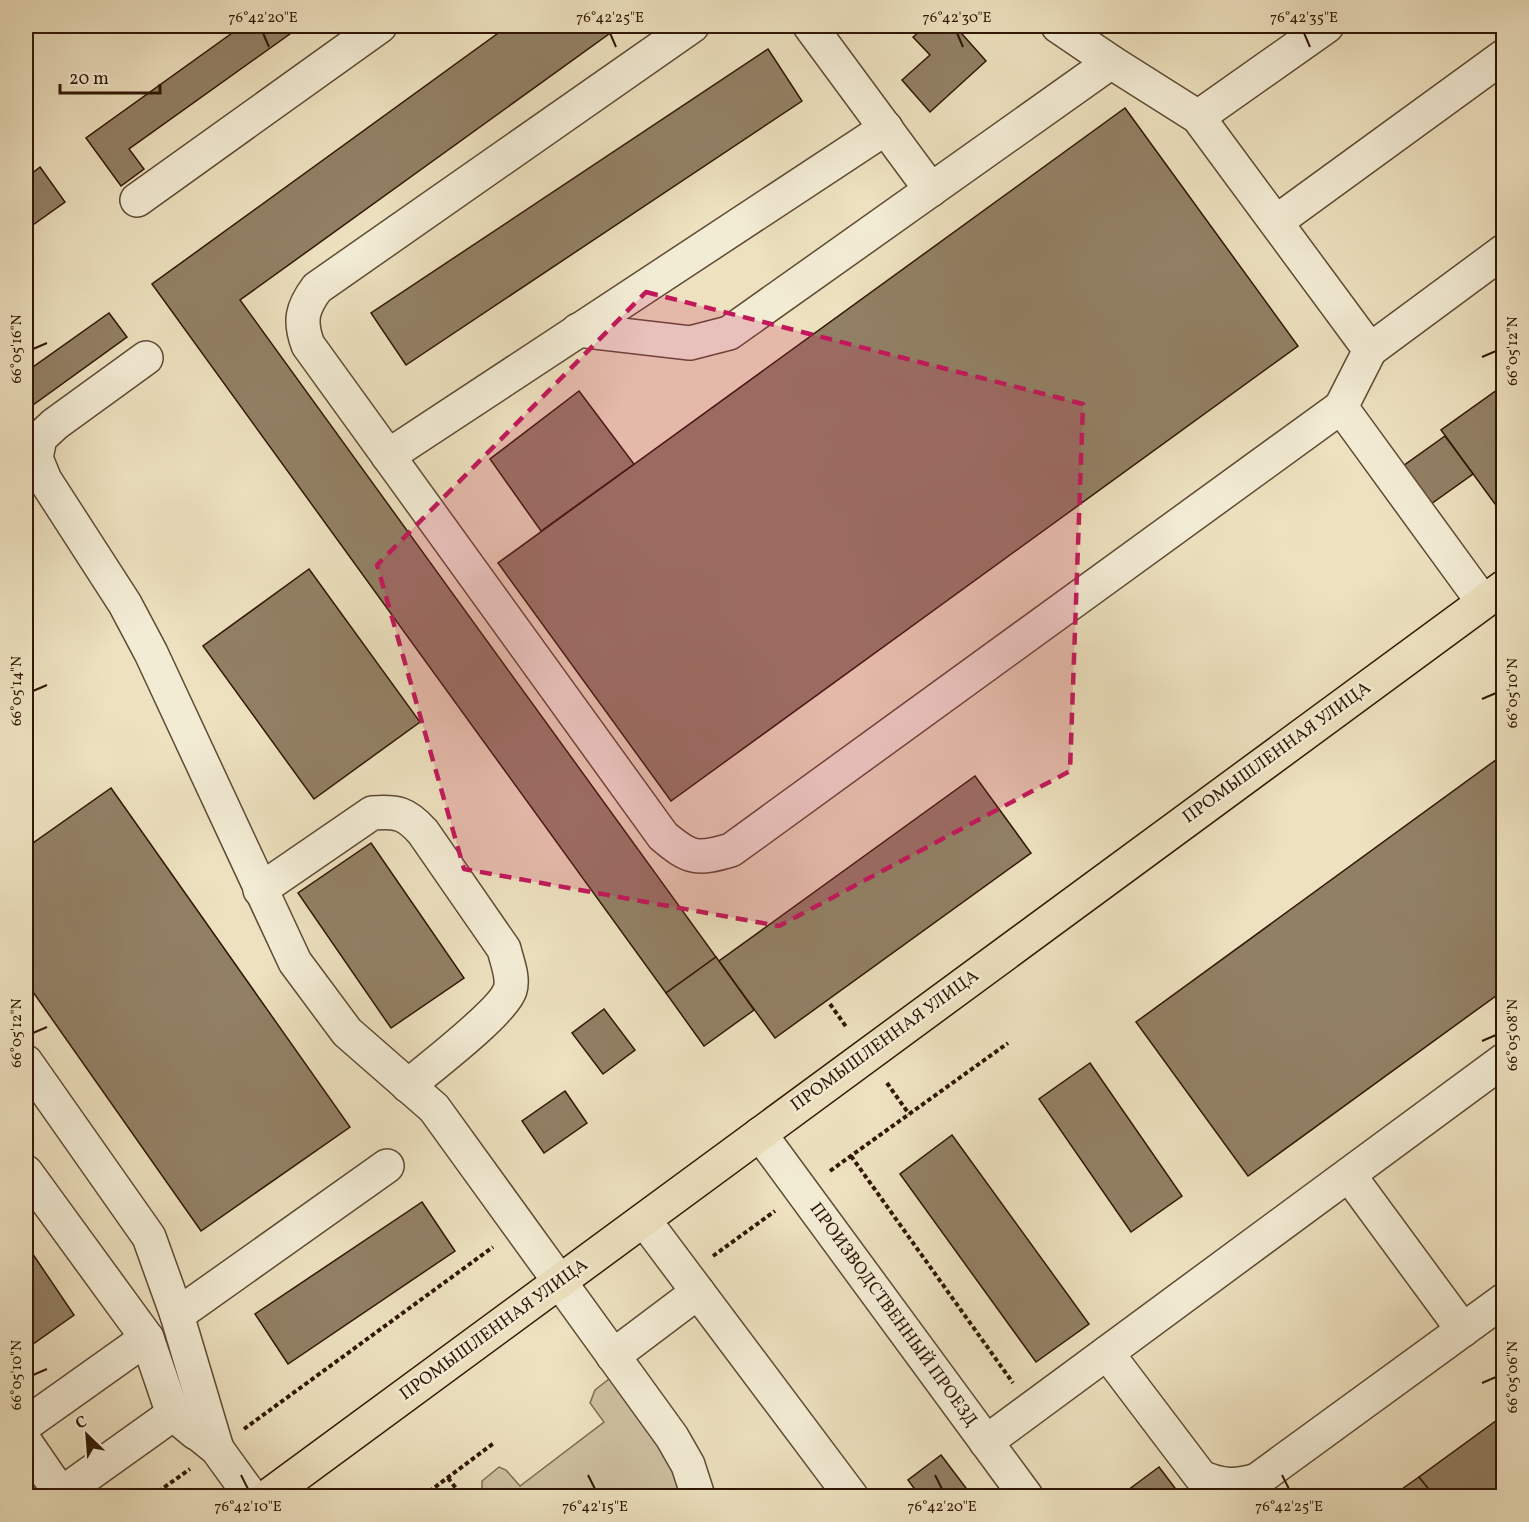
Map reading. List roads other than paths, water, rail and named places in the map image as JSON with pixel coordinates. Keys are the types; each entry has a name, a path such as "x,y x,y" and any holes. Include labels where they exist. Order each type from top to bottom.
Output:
{"main road":[{"name":"ПРОМЫШЛЕННАЯ УЛИЦА","path":"268,1497 1493,595"}],"street":[{"path":"137,200 380,26"},
{"path":"692,26 317,288 303,307 302,329 308,345 663,836 683,854 707,857 731,850 1341,407 1370,350 1503,251"},
{"path":"810,26 931,190"},
{"path":"1058,26 1198,117 1370,350"},
{"path":"1198,117 1327,26"},
{"path":"1276,222 1503,56"},
{"path":"578,330 690,343 729,333 1111,62"},
{"path":"388,456 886,128"},
{"path":"146,358 55,424 40,438 36,458 45,480 126,604 295,962 347,1032 434,1108 672,1437 688,1465 698,1497"},
{"path":"1341,407 1493,595"},
{"path":"260,890 372,813 391,812 410,818 423,832 504,949 510,972 510,991 495,1011 408,1086"},
{"path":"26,1062 149,1237 177,1315 184,1432"},
{"path":"986,1442 1501,1066"},
{"name":"ПРОИЗВОДСТВЕННЫЙ ПРОЕЗД","path":"760,1134 1026,1497"},
{"path":"177,1315 387,1166"},
{"path":"26,1172 147,1338 184,1432 251,1497"},
{"path":"1349,1175 1463,1330"},
{"path":"644,1220 851,1497"},
{"path":"613,1356 692,1284"},
{"path":"1107,1353 1201,1477 1219,1485 1237,1487 1257,1480 1503,1300"},
{"path":"26,1424 147,1338"},
{"path":"26,1443 61,1494 184,1432"}]}
